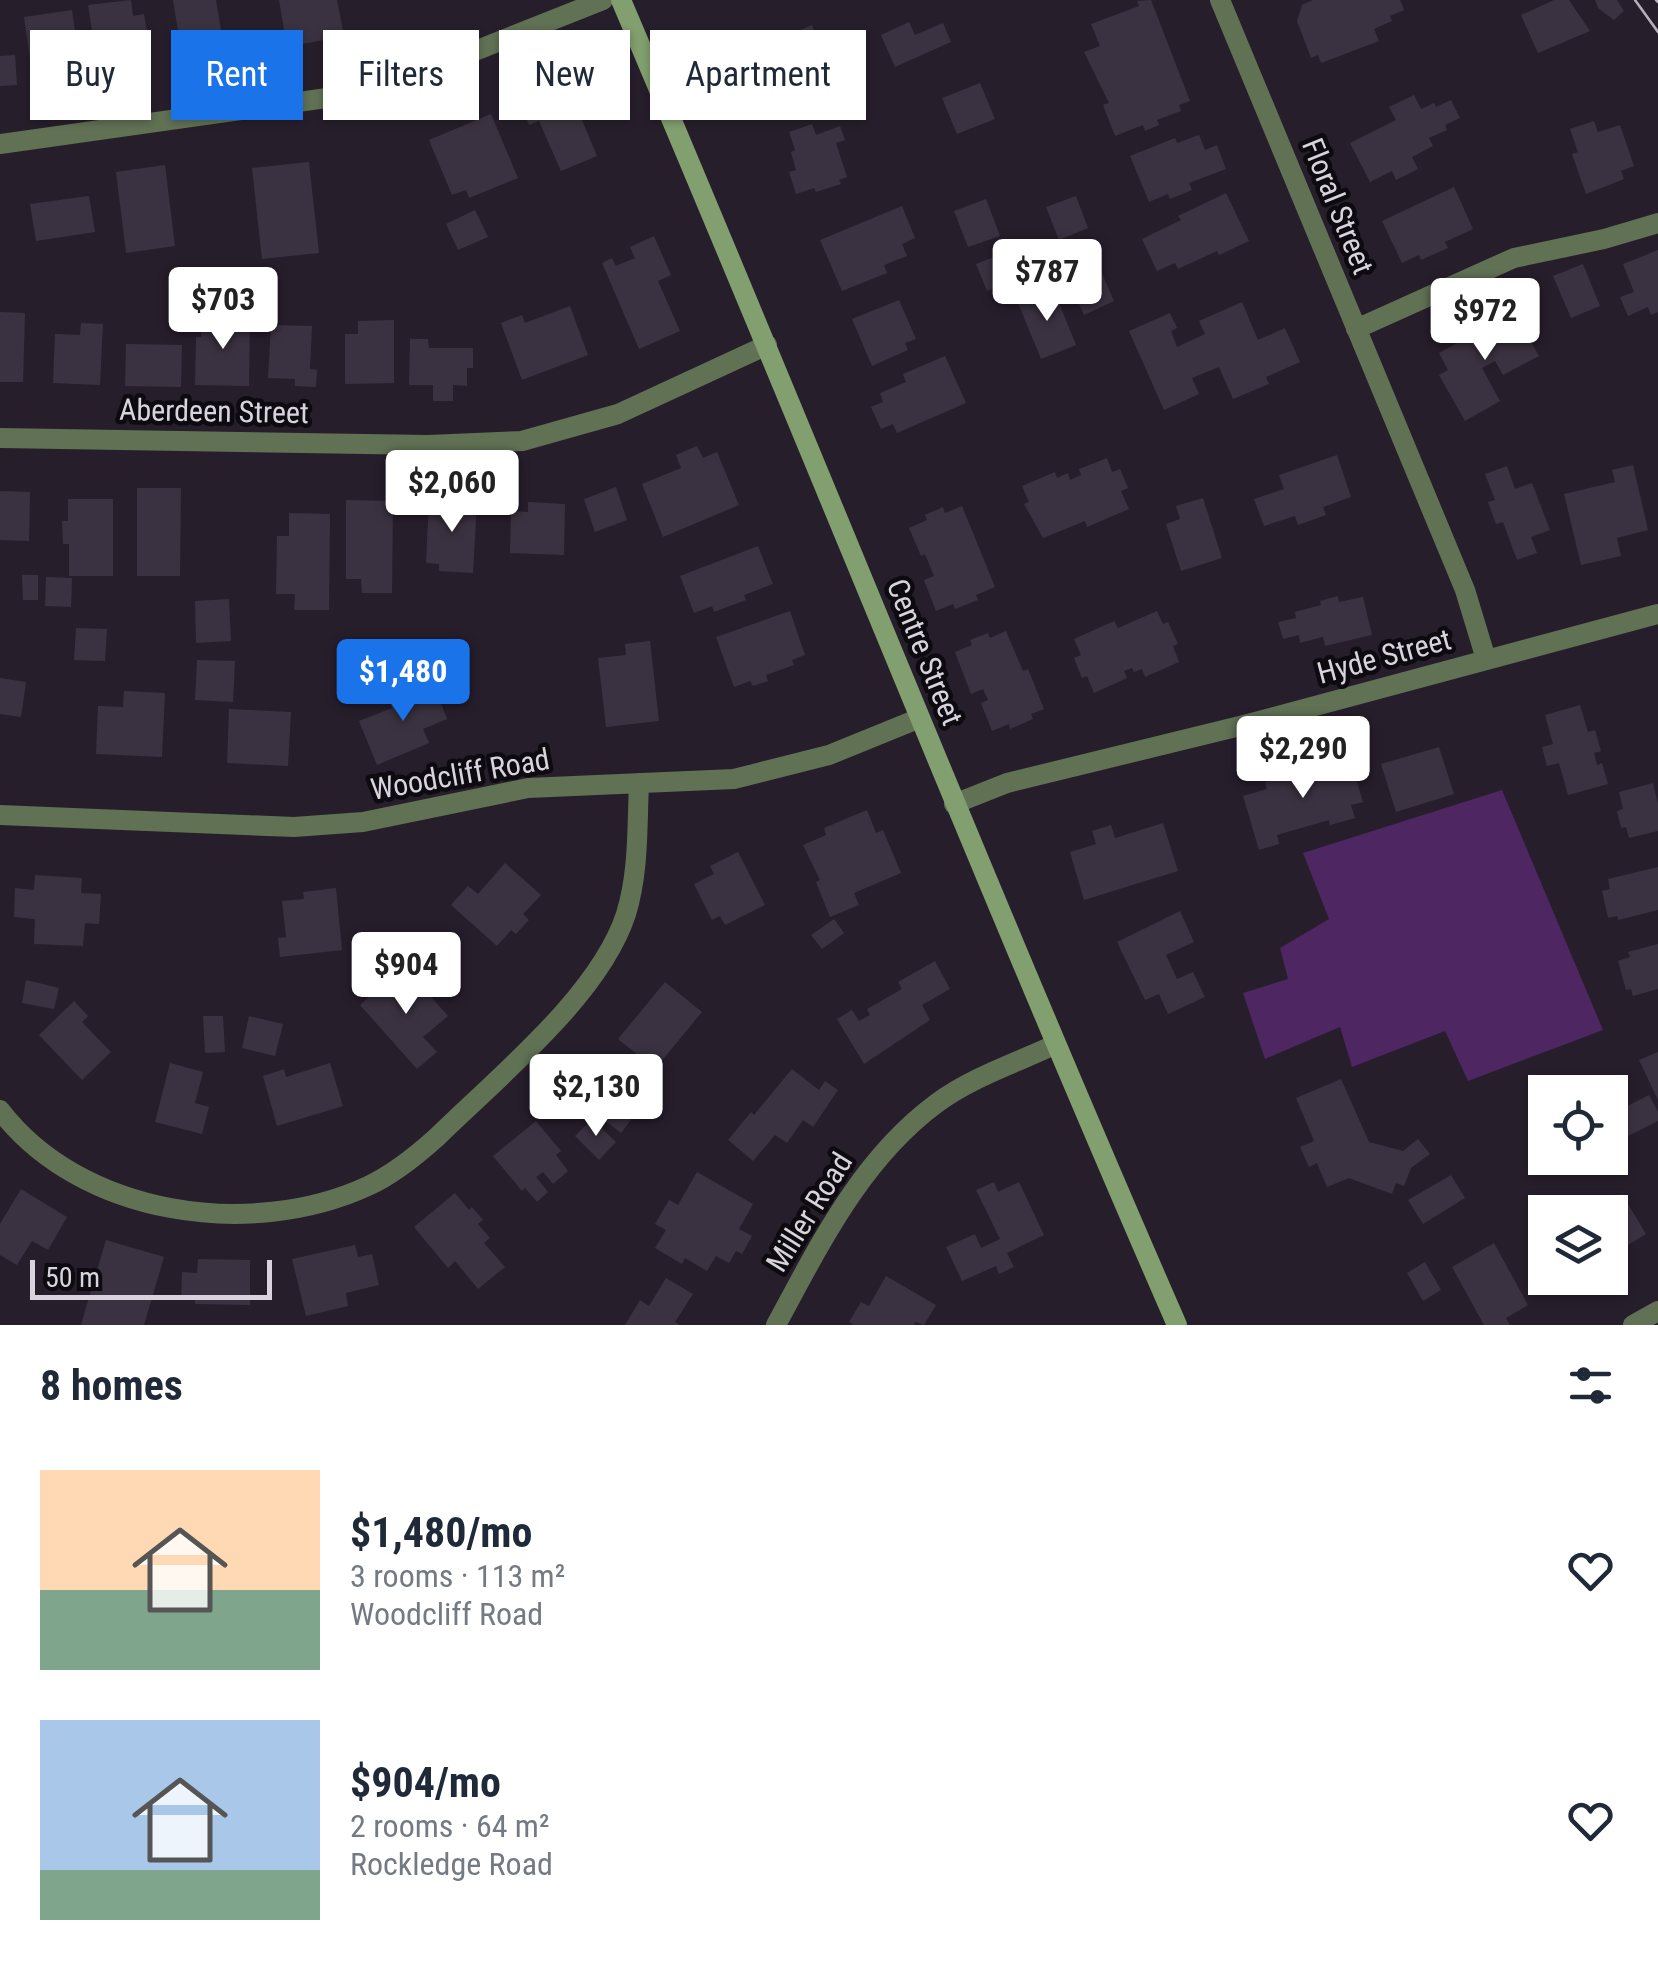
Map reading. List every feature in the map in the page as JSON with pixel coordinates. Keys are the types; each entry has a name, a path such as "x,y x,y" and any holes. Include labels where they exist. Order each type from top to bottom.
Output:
{"main road":[{"name":"Centre Street","path":"621,0 1054,1045 1177,1325"}],"street":[{"path":"0,144 355,94 420,73 603,0"},
{"name":"Floral Street","path":"1220,0 1465,590 1486,659"},
{"path":"1356,329 1514,258 1658,223"},
{"name":"Aberdeen Street","path":"0,438 444,445 522,441 618,414 767,345"},
{"name":"Hyde Street","path":"954,804 1006,783 1244,725 1658,614"},
{"name":"Woodcliff Road","path":"0,816 328,825 394,817 528,788 702,782 765,773 861,745 920,718"},
{"path":"0,1110 44,1154 130,1198 214,1212 262,1212 314,1204 368,1186 415,1157 437,1137 590,982 616,939 632,890 639,782"},
{"name":"Miller Road","path":"776,1325 840,1211 867,1170 892,1142 939,1101 962,1087 1054,1045"},
{"path":"1633,1325 1658,1311"}],"shaded area":[{"path":"1502,790 1603,1030 1468,1081 1445,1031 1352,1067 1340,1027 1265,1059 1243,993 1288,979 1280,948 1329,919 1303,853"}],"building":[{"path":"131,0 133,16 144,14 147,30 92,30 88,5"},
{"path":"173,0 216,0 221,30 178,30"},
{"path":"279,0 337,0 343,30 323,30 323,40 303,44 303,30 284,30"},
{"path":"1151,0 1190,101 1179,105 1181,111 1157,120 1159,125 1145,131 1143,125 1115,136 1103,105 1109,103 1084,52 1100,46 1091,24 1139,6 1137,1"},
{"path":"1313,0 1400,0 1404,10 1374,29 1379,41 1321,63 1318,55 1311,58 1297,21 1302,5"},
{"path":"1554,0 1569,0 1590,31 1538,53 1521,15"},
{"path":"1595,0 1617,0 1624,11 1614,20 1598,8"},
{"path":"72,10 75,30 30,30 30,60 24,17"},
{"path":"909,22 915,35 943,23 951,42 895,67 881,35"},
{"path":"15,55 17,85 0,86 0,56"},
{"path":"980,83 995,119 957,134 942,98"},
{"path":"1414,95 1421,109 1451,100 1460,118 1445,125 1447,130 1429,138 1433,146 1412,157 1418,169 1396,180 1392,171 1370,182 1350,143 1396,120 1389,107"},
{"path":"491,114 518,178 469,198 466,190 452,195 429,140"},
{"path":"527,120 582,120 597,156 561,171 539,121 529,125"},
{"path":"1594,121 1598,132 1620,125 1634,166 1621,171 1624,179 1586,194 1572,154 1578,152 1570,129"},
{"path":"812,124 816,135 840,126 845,140 836,143 847,177 839,180 841,184 796,194 789,172 796,170 789,132"},
{"path":"1199,135 1205,150 1217,145 1226,169 1189,183 1192,190 1149,202 1130,156 1175,138 1177,143"},
{"path":"309,162 319,253 262,259 252,168"},
{"path":"165,165 175,246 126,253 116,172"},
{"path":"1454,187 1473,229 1445,242 1448,248 1421,260 1419,255 1402,263 1382,221"},
{"path":"1226,193 1249,241 1178,269 1175,263 1157,271 1142,239"},
{"path":"89,196 95,232 36,241 30,204"},
{"path":"1076,196 1088,228 1059,240 1046,207"},
{"path":"986,199 1000,236 968,247 954,211"},
{"path":"902,206 915,238 902,244 907,256 884,265 887,273 842,291 820,240"},
{"path":"475,210 488,237 458,250 446,224"},
{"path":"654,236 671,275 658,281 680,331 639,349 602,263 612,258 616,266 635,258 630,247"},
{"path":"1658,250 1658,312 1651,315 1648,307 1628,316 1620,297 1634,292 1623,264"},
{"path":"1009,251 1019,278 987,291 976,264"},
{"path":"1093,253 1114,301 1084,315 1062,267"},
{"path":"1583,264 1600,306 1571,318 1553,276"},
{"path":"1053,288 1076,345 1041,359 1018,303"},
{"path":"899,300 916,339 905,343 908,350 872,366 852,319"},
{"path":"1242,302 1258,340 1285,328 1300,362 1266,377 1269,384 1233,399 1219,367 1192,378 1199,394 1164,410 1129,331 1170,313 1177,328 1171,331 1177,347 1205,334 1199,321"},
{"path":"570,306 588,355 522,380 501,323 522,315 525,323"},
{"path":"1514,311 1539,356 1503,375 1495,361 1482,368 1500,401 1465,421 1439,375 1448,370 1439,353"},
{"path":"0,312 25,313 23,382 0,382"},
{"path":"202,315 250,320 249,386 195,385 196,337 201,337"},
{"path":"394,320 394,383 345,384 345,334 358,334 358,321"},
{"path":"81,323 103,324 100,385 53,383 55,334 80,335"},
{"path":"271,325 312,326 310,369 317,370 316,387 295,386 295,379 268,378"},
{"path":"410,339 428,339 429,348 473,348 473,368 467,368 467,386 453,385 453,401 433,401 433,385 409,385"},
{"path":"126,344 182,345 181,387 125,386"},
{"path":"945,356 966,403 897,433 893,424 881,429 871,407 883,402 880,393 906,382 903,374"},
{"path":"697,446 703,458 717,452 739,505 663,537 642,484 681,468 676,455"},
{"path":"1337,455 1351,497 1323,507 1326,515 1298,525 1295,516 1264,526 1254,499 1284,489 1279,475"},
{"path":"1107,458 1112,472 1120,469 1128,488 1121,491 1129,509 1087,527 1085,521 1043,538 1024,504 1029,502 1022,486 1055,472 1057,478 1068,473 1070,480 1081,475 1079,469"},
{"path":"1633,465 1648,530 1617,538 1621,556 1581,565 1564,494 1615,482 1612,470"},
{"path":"1507,466 1515,489 1532,483 1550,530 1531,537 1537,553 1517,560 1503,522 1496,524 1488,502 1495,500 1485,474"},
{"path":"616,487 627,520 595,532 584,499"},
{"path":"137,488 181,488 180,576 137,576"},
{"path":"0,491 30,492 29,541 0,540"},
{"path":"1203,498 1222,558 1181,571 1166,524 1180,519 1176,506"},
{"path":"68,499 113,499 113,576 69,576 69,544 63,544 62,521 68,521"},
{"path":"429,499 477,502 473,573 439,571 439,564 426,563"},
{"path":"346,500 393,501 392,593 362,593 361,579 346,579"},
{"path":"528,502 565,504 564,555 510,553 511,511 528,512"},
{"path":"962,506 995,587 976,595 978,600 936,611 924,580 934,576 909,528 943,507 945,513"},
{"path":"289,513 330,514 329,610 294,610 295,594 276,594 277,536 289,536"},
{"path":"758,546 773,584 714,612 712,606 694,613 680,576"},
{"path":"22,575 38,575 38,600 23,600"},
{"path":"46,577 72,578 71,607 45,606"},
{"path":"1338,596 1339,602 1363,597 1372,635 1325,646 1323,637 1300,643 1299,635 1283,639 1278,622 1296,618 1295,612"},
{"path":"229,599 231,641 196,643 195,601"},
{"path":"790,611 805,655 792,660 794,665 766,675 768,681 753,686 750,681 734,687 716,637"},
{"path":"1157,611 1163,624 1168,622 1178,644 1173,646 1179,662 1145,677 1142,669 1134,672 1132,668 1124,671 1127,678 1094,693 1074,658 1081,655 1074,639 1114,621 1118,628"},
{"path":"76,628 107,629 105,661 74,660"},
{"path":"1006,631 1023,671 1028,669 1044,709 1031,714 1033,719 1010,729 1009,724 992,731 981,703 988,700 983,689 971,694 955,652 972,645 970,640"},
{"path":"650,641 659,721 606,727 598,658 626,655 625,644"},
{"path":"197,660 235,661 233,702 195,700"},
{"path":"0,678 26,682 21,717 0,714"},
{"path":"434,685 447,719 423,729 429,743 377,765 359,721 392,708 388,699"},
{"path":"124,691 165,693 162,757 96,754 98,706 123,707"},
{"path":"1580,705 1588,732 1595,730 1601,751 1594,753 1597,765 1602,763 1608,784 1568,795 1559,763 1547,766 1542,747 1553,744 1545,715"},
{"path":"229,709 291,712 288,766 227,763"},
{"path":"1439,747 1454,794 1396,812 1381,764"},
{"path":"1350,758 1363,802 1351,805 1355,818 1330,825 1329,820 1277,835 1279,844 1259,850 1243,796 1267,789 1265,782"},
{"path":"1653,783 1658,831 1629,838 1626,827 1621,828 1617,811 1623,809 1619,792"},
{"path":"867,810 876,833 883,830 901,873 854,893 859,905 830,917 816,882 820,880 803,845 826,835 824,828"},
{"path":"1163,823 1178,871 1084,900 1070,852 1096,844 1092,831 1111,825 1115,838"},
{"path":"738,852 765,905 725,925 720,916 712,920 694,884 714,874 710,866"},
{"path":"505,863 541,895 523,914 529,920 516,934 511,930 497,946 451,905 468,886 478,894"},
{"path":"1658,867 1658,910 1618,920 1617,916 1608,918 1602,891 1610,889 1608,879"},
{"path":"35,875 82,878 81,893 101,894 99,924 85,923 83,946 34,944 35,919 14,917 15,888 34,890"},
{"path":"336,888 342,950 280,957 278,938 286,937 282,901 304,899 303,892"},
{"path":"1180,911 1194,942 1166,955 1177,979 1193,972 1205,997 1168,1014 1159,994 1145,1000 1117,942"},
{"path":"834,919 844,933 822,949 811,935"},
{"path":"1658,944 1658,989 1633,996 1631,989 1626,990 1618,961 1630,957 1628,952"},
{"path":"935,961 950,989 922,1005 930,1020 864,1064 837,1019 852,1010 859,1021 870,1015 867,1009 902,989 898,982"},
{"path":"407,970 448,1016 423,1037 437,1052 417,1069 360,1005"},
{"path":"26,980 59,988 54,1009 22,1003"},
{"path":"665,982 702,1012 655,1069 618,1039"},
{"path":"74,1001 88,1016 82,1022 111,1052 82,1080 39,1035"},
{"path":"203,1016 223,1016 225,1052 205,1053"},
{"path":"249,1016 283,1024 275,1056 242,1048"},
{"path":"1658,1052 1658,1100 1639,1060"},
{"path":"170,1063 203,1072 195,1103 209,1107 202,1134 155,1122"},
{"path":"330,1063 343,1106 277,1126 263,1076 284,1069 286,1077"},
{"path":"792,1069 819,1090 825,1081 838,1090 813,1127 803,1120 787,1143 775,1135 753,1161 728,1140"},
{"path":"1341,1079 1369,1142 1403,1151 1418,1139 1430,1154 1411,1168 1404,1186 1396,1183 1392,1194 1349,1178 1327,1187 1317,1163 1309,1167 1300,1147 1314,1141 1296,1098"},
{"path":"614,1088 640,1108 621,1133 595,1113"},
{"path":"1649,1095 1658,1121 1628,1136 1628,1106"},
{"path":"592,1119 616,1142 599,1160 575,1136"},
{"path":"536,1121 561,1151 556,1155 568,1171 553,1184 543,1172 536,1177 548,1192 537,1202 525,1188 522,1191 493,1156"},
{"path":"697,1172 753,1204 739,1229 752,1236 742,1254 736,1251 729,1263 716,1256 707,1271 685,1258 682,1264 655,1248 666,1230 655,1224 669,1200 678,1205"},
{"path":"1451,1175 1465,1198 1423,1224 1408,1200"},
{"path":"994,1182 998,1192 1019,1182 1044,1235 1007,1253 1014,1267 999,1274 996,1266 962,1281 946,1247 975,1234 981,1248 1000,1239 976,1190"},
{"path":"21,1189 67,1217 48,1250 32,1241 17,1265 0,1255 0,1224"},
{"path":"455,1193 483,1220 478,1224 490,1238 484,1243 505,1267 478,1289 455,1261 448,1268 414,1227"},
{"path":"1628,1204 1646,1234 1628,1245"},
{"path":"106,1240 164,1257 144,1325 81,1325"},
{"path":"1494,1243 1528,1305 1506,1318 1510,1325 1484,1325 1452,1267"},
{"path":"355,1245 358,1257 372,1254 379,1285 346,1293 348,1306 306,1316 292,1259"},
{"path":"198,1259 250,1260 250,1305 195,1304 195,1299 181,1298 182,1272 197,1273"},
{"path":"1425,1262 1441,1290 1423,1301 1407,1273"},
{"path":"886,1276 936,1305 924,1325 849,1322 861,1302 869,1306"},
{"path":"666,1278 693,1294 675,1322 680,1325 625,1325 640,1300 649,1306"}],"tram line":[{"path":"1635,0 1658,32"}]}
